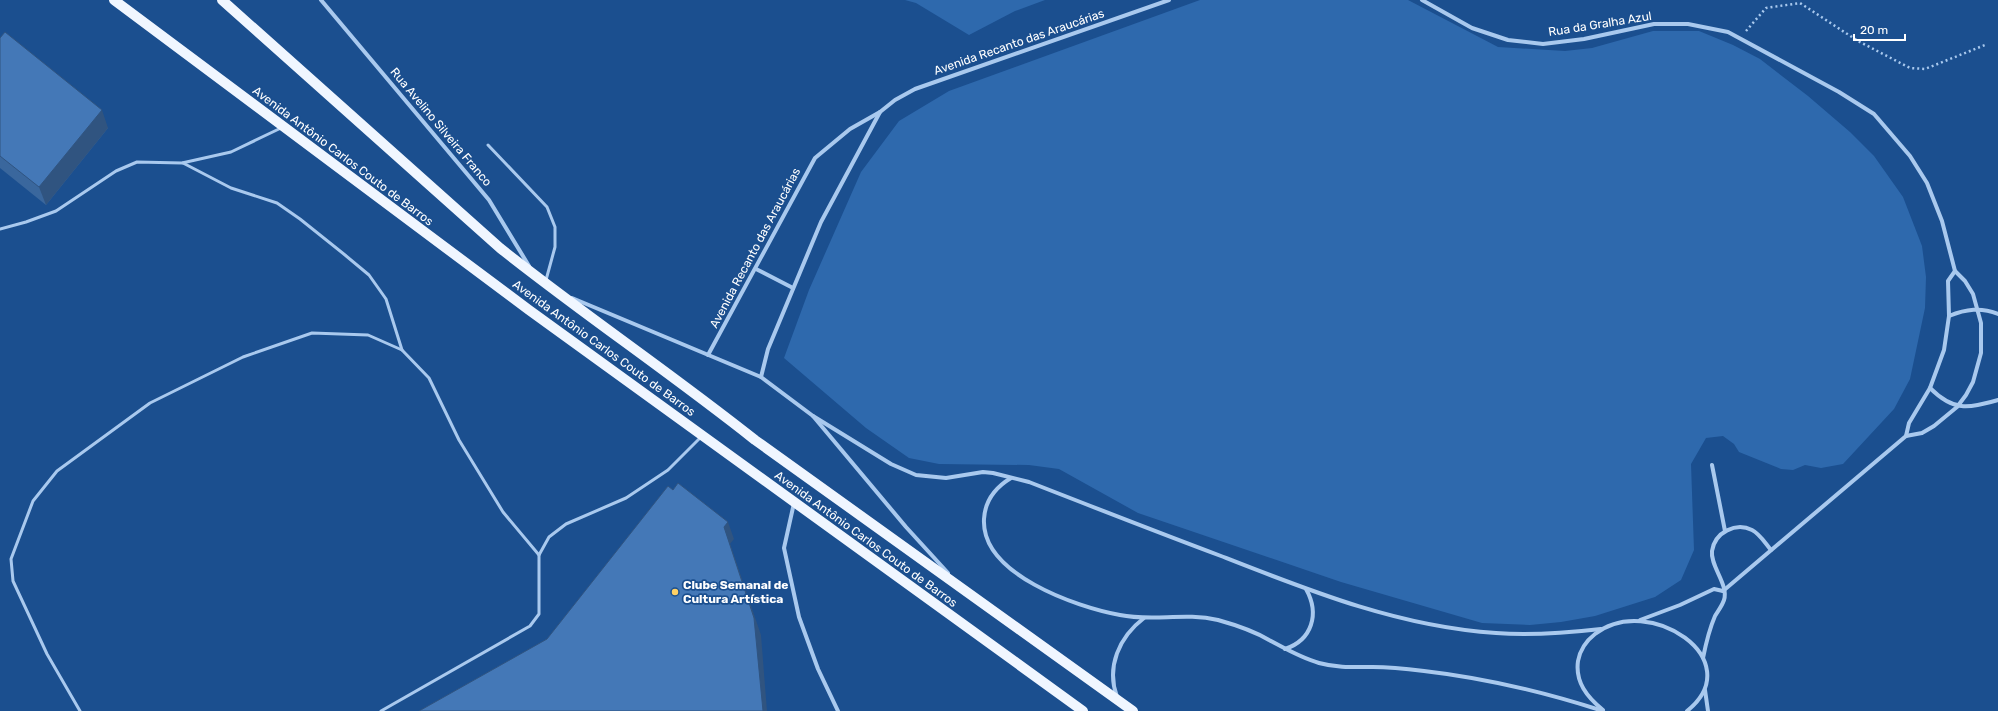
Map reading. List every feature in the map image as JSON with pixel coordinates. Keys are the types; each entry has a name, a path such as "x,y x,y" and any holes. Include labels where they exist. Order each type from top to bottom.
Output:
{"main road":[{"name":"Avenida Antônio Carlos Couto de Barros","path":"114,0 529,310 1083,711"},
{"name":"Avenida Antônio Carlos Couto de Barros","path":"222,0 500,248 545,284 707,402 755,440 1133,711"}],"street":[{"name":"Rua Avelino Silveira Franco","path":"321,0 488,200 534,275"},
{"name":"Avenida Recanto das Araucárias","path":"708,355 815,158 850,129 880,112 895,100 915,90 1170,0"},
{"name":"Rua da Gralha Azul","path":"1422,0 1472,28 1508,40 1543,44 1584,39 1654,24 1688,24 1728,32 1741,38 1839,92 1874,114 1910,156 1927,183 1942,221 1955,271"},
{"name":"Avenida Recanto das Araucárias","path":"761,377 768,349 821,222 880,112"},
{"path":"756,269 793,288"},
{"path":"1723,591 1906,436 1922,433 1934,426 1957,407 1973,382 1981,353 1982,338 1978,308 1965,281 1955,271 1948,281 1949,316 1944,350 1930,388 1909,423 1906,436"},
{"path":"553,290 761,377 813,416 891,464 916,475 946,478 983,472 1029,482 1306,589 1389,615 1460,630 1529,634 1562,634 1602,629 1619,622 1639,620 1680,606 1714,589 1723,591"},
{"path":"1949,316 1964,310 1978,308 1998,314"},
{"path":"1930,388 1943,400 1957,407 1972,407 1998,400"},
{"path":"813,416 906,527 960,587"},
{"path":"1712,465 1725,531"},
{"path":"1011,478 1003,483 991,497 984,515 985,535 994,553 1020,575 1059,597 1100,611 1144,618 1181,616 1218,620 1252,632 1284,650 1307,659 1337,667 1425,671 1506,684 1604,711"},
{"path":"794,503 784,548 799,617 818,669 838,711"},
{"path":"1703,658 1710,628 1724,599 1721,578 1712,559 1714,543 1725,531 1739,527 1753,531 1771,550"},
{"path":"1284,650 1299,642 1310,630 1314,614 1313,605 1306,589"},
{"path":"1119,701 1115,692 1113,672 1117,652 1127,633 1144,618"},
{"path":"1639,620 1660,623 1678,631 1693,643 1703,658 1707,674 1705,690 1708,711"},
{"path":"1602,629 1585,644 1579,654 1577,670 1581,686 1591,700 1604,711"},
{"path":"1686,711 1696,704 1705,690"}],"lane":[{"path":"0,229 26,222 56,211 116,171 137,162 182,163 230,152 283,127"},
{"path":"488,145 547,207 555,227 555,247 545,284"},
{"path":"182,163 231,188 277,203 300,219 345,255 369,276 386,299 402,350"},
{"path":"80,711 47,654 13,581 11,559 33,501 57,471 150,403 243,357 312,333 368,335 402,350 429,378 459,440 502,512 539,555"},
{"path":"381,711 530,626 539,614 539,555 549,537 566,524 626,498 668,470 702,436"}],"path":[{"path":"1741,38 1766,8 1800,3 1858,41 1910,68 1925,69 1985,45"}],"shaded area":[{"path":"905,0 1045,0 1015,11 969,35 916,3"},
{"path":"1200,0 1408,0 1498,47 1565,51 1592,48 1653,31 1699,31 1733,45 1760,59 1808,96 1850,132 1874,156 1903,197 1922,246 1926,277 1925,308 1910,379 1894,409 1843,464 1821,468 1805,465 1793,470 1781,469 1739,452 1734,444 1723,436 1706,438 1691,464 1694,550 1681,580 1655,597 1595,616 1561,622 1530,625 1482,623 1341,582 1138,513 1059,469 1029,465 939,464 909,458 866,428 784,358 809,290 861,172 899,121 949,91"}],"building":[{"path":"5,32 102,110 39,187 0,156 0,38"},
{"name":"Clube Semanal de Cultura Artística","path":"678,483 728,522 724,527 754,618 763,711 419,711 547,639 668,486 673,490"}],"place":[{"name":"Clube Semanal de Cultura Artística","path":"675,592"}]}
